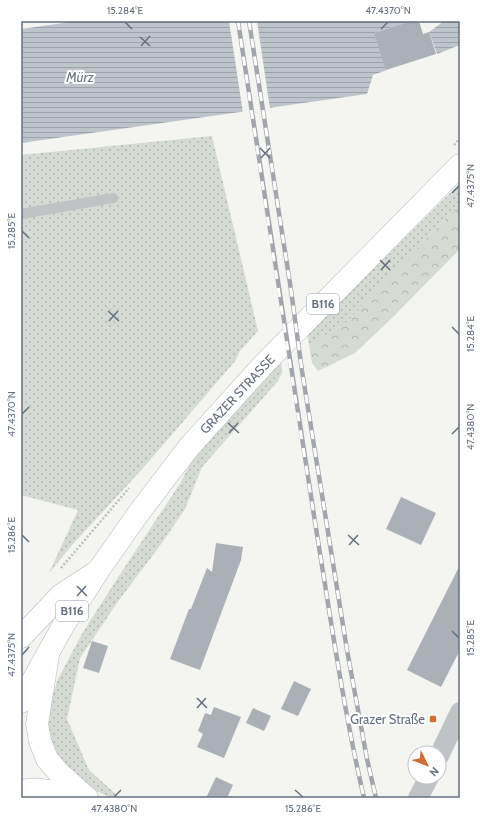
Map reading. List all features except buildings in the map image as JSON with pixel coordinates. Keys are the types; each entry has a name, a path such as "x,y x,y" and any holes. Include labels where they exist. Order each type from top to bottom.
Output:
{"main road":[{"name":"GRAZER STRASSE","path":"21,702 63,626 98,571 138,514 189,447 265,363 460,165"},
{"path":"21,637 60,595 98,571"},
{"name":"GRAZER STRASSE","path":"49,651 37,724 40,741 47,759 59,773 87,798"},
{"path":"21,791 32,789 46,790 78,798"}],"street":[{"path":"444,745 460,712"},
{"path":"418,798 425,785"}],"lane":[{"path":"21,214 113,198"}],"green space":[{"path":"212,136 258,331 239,352 236,360 144,467 73,544 49,573 78,510 21,495 21,155"},
{"path":"460,183 460,204 345,324 309,345 307,333"},
{"path":"460,204 460,249 355,353 318,371 312,363 309,345 345,324"},
{"path":"281,360 282,373 278,381 202,467 185,509 162,543 119,600 80,658 67,719 89,770 120,798 112,798 82,785 67,771 53,749 48,726 48,708 58,679 83,632 181,482 190,464"}],"water":[{"name":"Mürz","path":"77,21 411,21 374,33 387,70 373,75 367,94 21,143 21,29"},
{"path":"444,21 460,21 460,45 437,54 429,32"}],"pier":[{"path":"229,21 257,21 270,109 243,113"}],"railway":[{"path":"238,21 285,334 343,695 364,798"},
{"path":"249,21 291,290 302,371 347,650 367,759 376,798"}],"place":[{"name":"Grazer Straße","path":"433,719"}]}
